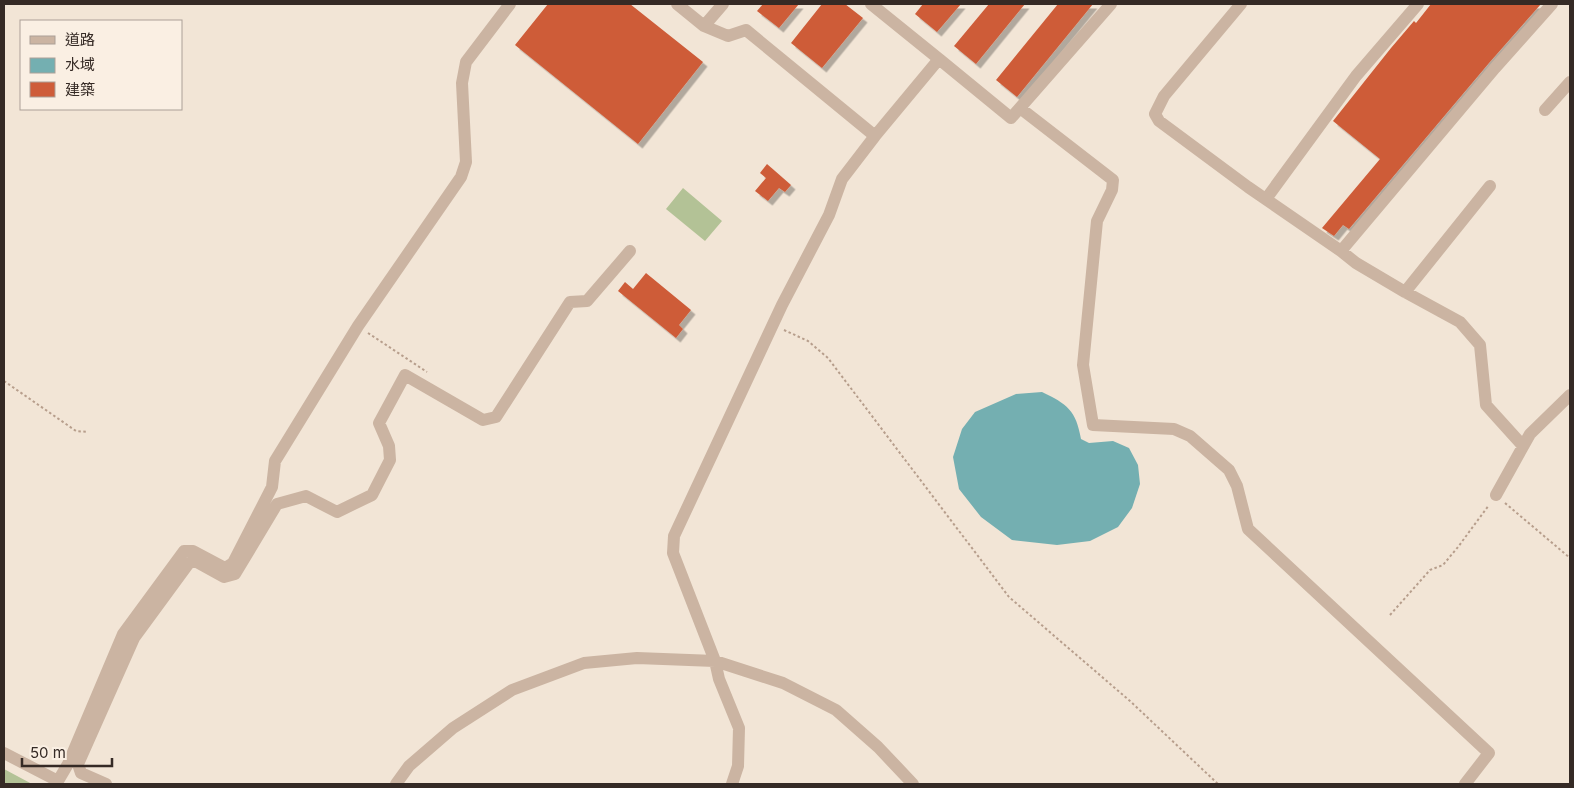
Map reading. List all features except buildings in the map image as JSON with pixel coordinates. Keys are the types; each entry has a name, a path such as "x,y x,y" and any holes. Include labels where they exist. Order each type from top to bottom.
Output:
{"street":[{"path":"4,753 58,781 68,764 123,634 184,552 193,551 225,568 233,563 272,487 275,461 358,326 461,177 466,162 462,83 466,62 510,4"},
{"path":"677,4 704,26 728,36 746,30 875,136"},
{"path":"704,26 723,4"},
{"path":"878,6 939,59 1012,118 1110,4"},
{"path":"1241,4 1164,96 1155,114 1159,121 1341,251 1356,264 1460,322 1480,345 1486,406 1523,446"},
{"path":"1266,199 1356,76 1418,4"},
{"path":"1341,251 1552,4"},
{"path":"732,784 738,766 739,728 719,680 715,661 673,553 674,536 773,325 829,215 842,179 939,59"},
{"path":"1544,110 1570,82"},
{"path":"1020,108 1113,180 1112,190 1097,221 1083,364 1093,425 1174,429 1190,436 1229,470 1237,486 1248,529 1489,753 1465,784"},
{"path":"1404,292 1490,186"},
{"path":"106,784 81,773 78,764 134,638 190,562 195,561 224,577 235,574 277,504 306,496 338,512 372,495 390,460 389,446 378,423 405,375 483,420 496,418 570,302 587,301 630,251"},
{"path":"1496,495 1530,434 1570,395"},
{"path":"396,784 409,766 453,728 512,690 584,663 637,658 715,661 782,683 836,710 878,747 913,784"}],"path":[{"path":"773,325 808,341 828,358 1009,597 1130,702 1218,784"},
{"path":"358,326 429,373"},
{"path":"4,381 76,430 88,432"},
{"path":"1390,615 1430,570 1443,564 1458,547 1496,495 1570,558"}],"green space":[{"path":"683,188 722,221 705,241 666,209"},
{"path":"4,769 32,784 4,784"}],"water":[{"path":"1042,392 1058,400 1069,409 1076,421 1081,439 1089,443 1113,441 1129,448 1138,465 1140,484 1132,508 1118,527 1090,541 1057,545 1012,540 981,517 959,489 953,457 962,429 975,412 1016,394"}]}
